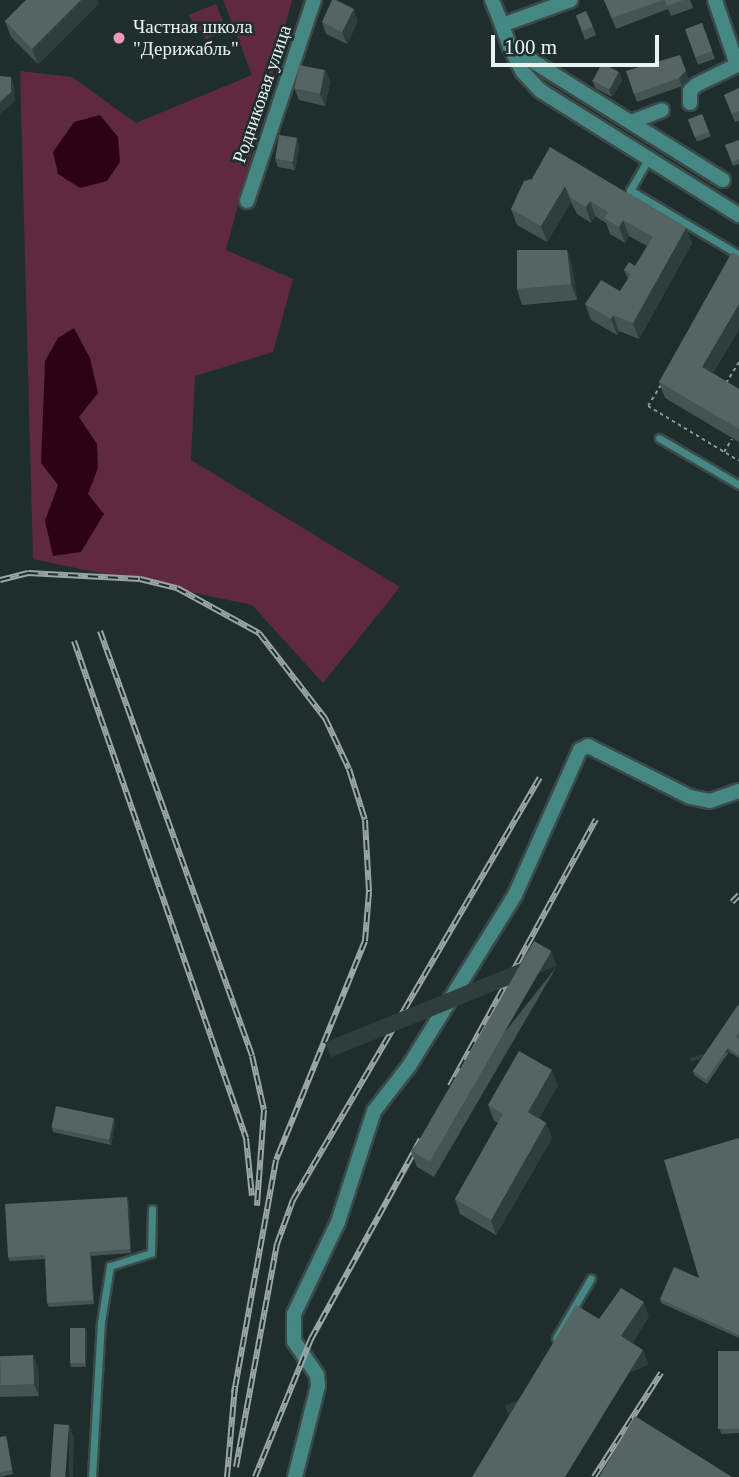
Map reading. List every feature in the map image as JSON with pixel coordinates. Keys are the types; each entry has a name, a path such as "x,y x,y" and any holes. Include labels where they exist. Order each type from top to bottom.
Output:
{"street":[{"name":"Родниковая улица","path":"247,201 314,0"},
{"path":"492,0 523,72 541,91 647,161 739,215"},
{"path":"502,25 571,0"},
{"path":"690,103 690,91 696,85 737,65 716,0"},
{"path":"510,47 723,180"},
{"path":"631,122 662,110"},
{"path":"295,1477 318,1386 317,1375 294,1341 294,1314 338,1222 374,1111 409,1066 515,895 580,750 588,746 691,797 710,801 739,791"}],"lane":[{"path":"647,161 630,190 739,255"},
{"path":"659,438 739,485"},
{"path":"92,1477 101,1322 110,1266 151,1253 152,1209"},
{"path":"550,1349 591,1278"}],"path":[{"path":"733,387 726,383 739,362"},
{"path":"662,383 648,406 739,461"},
{"path":"724,452 732,438"}],"shaded area":[{"path":"223,0 292,0 226,250 293,279 273,352 195,376 191,460 400,587 323,683 252,605 33,559 20,71 72,77 136,123 252,75"},
{"path":"216,4 227,31 206,39 188,15"},
{"path":"100,115 118,137 120,162 107,181 80,188 58,174 53,152 74,122"},
{"path":"74,328 90,358 98,393 79,417 97,444 98,468 88,494 104,514 81,552 53,556 45,521 58,485 41,463 45,361 58,338"}],"building":[{"path":"26,0 81,0 32,49 5,21"},
{"path":"332,0 354,9 342,32 322,22"},
{"path":"604,0 663,0 612,18"},
{"path":"665,0 683,0 667,6"},
{"path":"586,11 593,27 583,31 576,15"},
{"path":"702,23 712,51 695,57 685,29"},
{"path":"680,55 686,71 679,78 634,94 626,71"},
{"path":"602,63 619,72 609,90 593,81"},
{"path":"299,65 325,70 320,94 294,89"},
{"path":"0,76 11,77 11,92 0,102"},
{"path":"739,88 739,111 732,114 724,95"},
{"path":"702,114 709,132 695,137 688,119"},
{"path":"279,135 297,138 293,162 275,159"},
{"path":"739,140 739,159 732,162 725,145"},
{"path":"550,147 686,228 633,323 613,315 611,319 585,304 601,280 620,291 631,274 624,270 629,262 635,266 653,237 623,220 619,227 604,218 608,212 590,201 586,207 571,198 565,186 541,226 511,209 524,181 532,179"},
{"path":"517,250 567,250 571,284 517,289"},
{"path":"732,252 739,256 739,304 702,367 739,389 739,429 659,382"},
{"path":"534,941 551,951 430,1161 412,1151"},
{"path":"738,1005 739,1032 735,1037 739,1039 739,1055 728,1048 706,1080 693,1071"},
{"path":"519,1051 552,1070 528,1112 546,1123 491,1220 455,1199 503,1114 488,1105"},
{"path":"56,1106 114,1118 109,1140 51,1128"},
{"path":"739,1138 739,1335 660,1299 674,1267 699,1278 664,1160"},
{"path":"127,1197 130,1249 90,1252 93,1300 47,1303 45,1255 8,1257 5,1204"},
{"path":"621,1288 644,1302 621,1336 643,1350 565,1477 472,1477 576,1305 599,1319"},
{"path":"70,1328 85,1328 85,1363 70,1363"},
{"path":"718,1351 739,1351 739,1429 718,1429"},
{"path":"33,1355 34,1384 1,1385 0,1356"},
{"path":"635,1416 732,1477 599,1477"},
{"path":"54,1424 69,1425 65,1477 50,1477"},
{"path":"6,1436 12,1470 0,1472 0,1437"}],"railway":[{"path":"0,580 28,573 140,579 177,588 259,633 325,718 349,769 365,820 369,892 365,941 276,1160 234,1393"},
{"path":"100,631 252,1056 264,1110 257,1206"},
{"path":"74,641 246,1138 252,1196"},
{"path":"236,1467 277,1244 293,1200 540,778"},
{"path":"450,1086 596,819"},
{"path":"732,902 739,895"},
{"path":"255,1477 311,1339 421,1139"},
{"path":"594,1477 661,1373"},
{"path":"227,1477 235,1386"}],"place":[{"name":"Частная школа \"Дерижабль\"","path":"119,38"}]}
